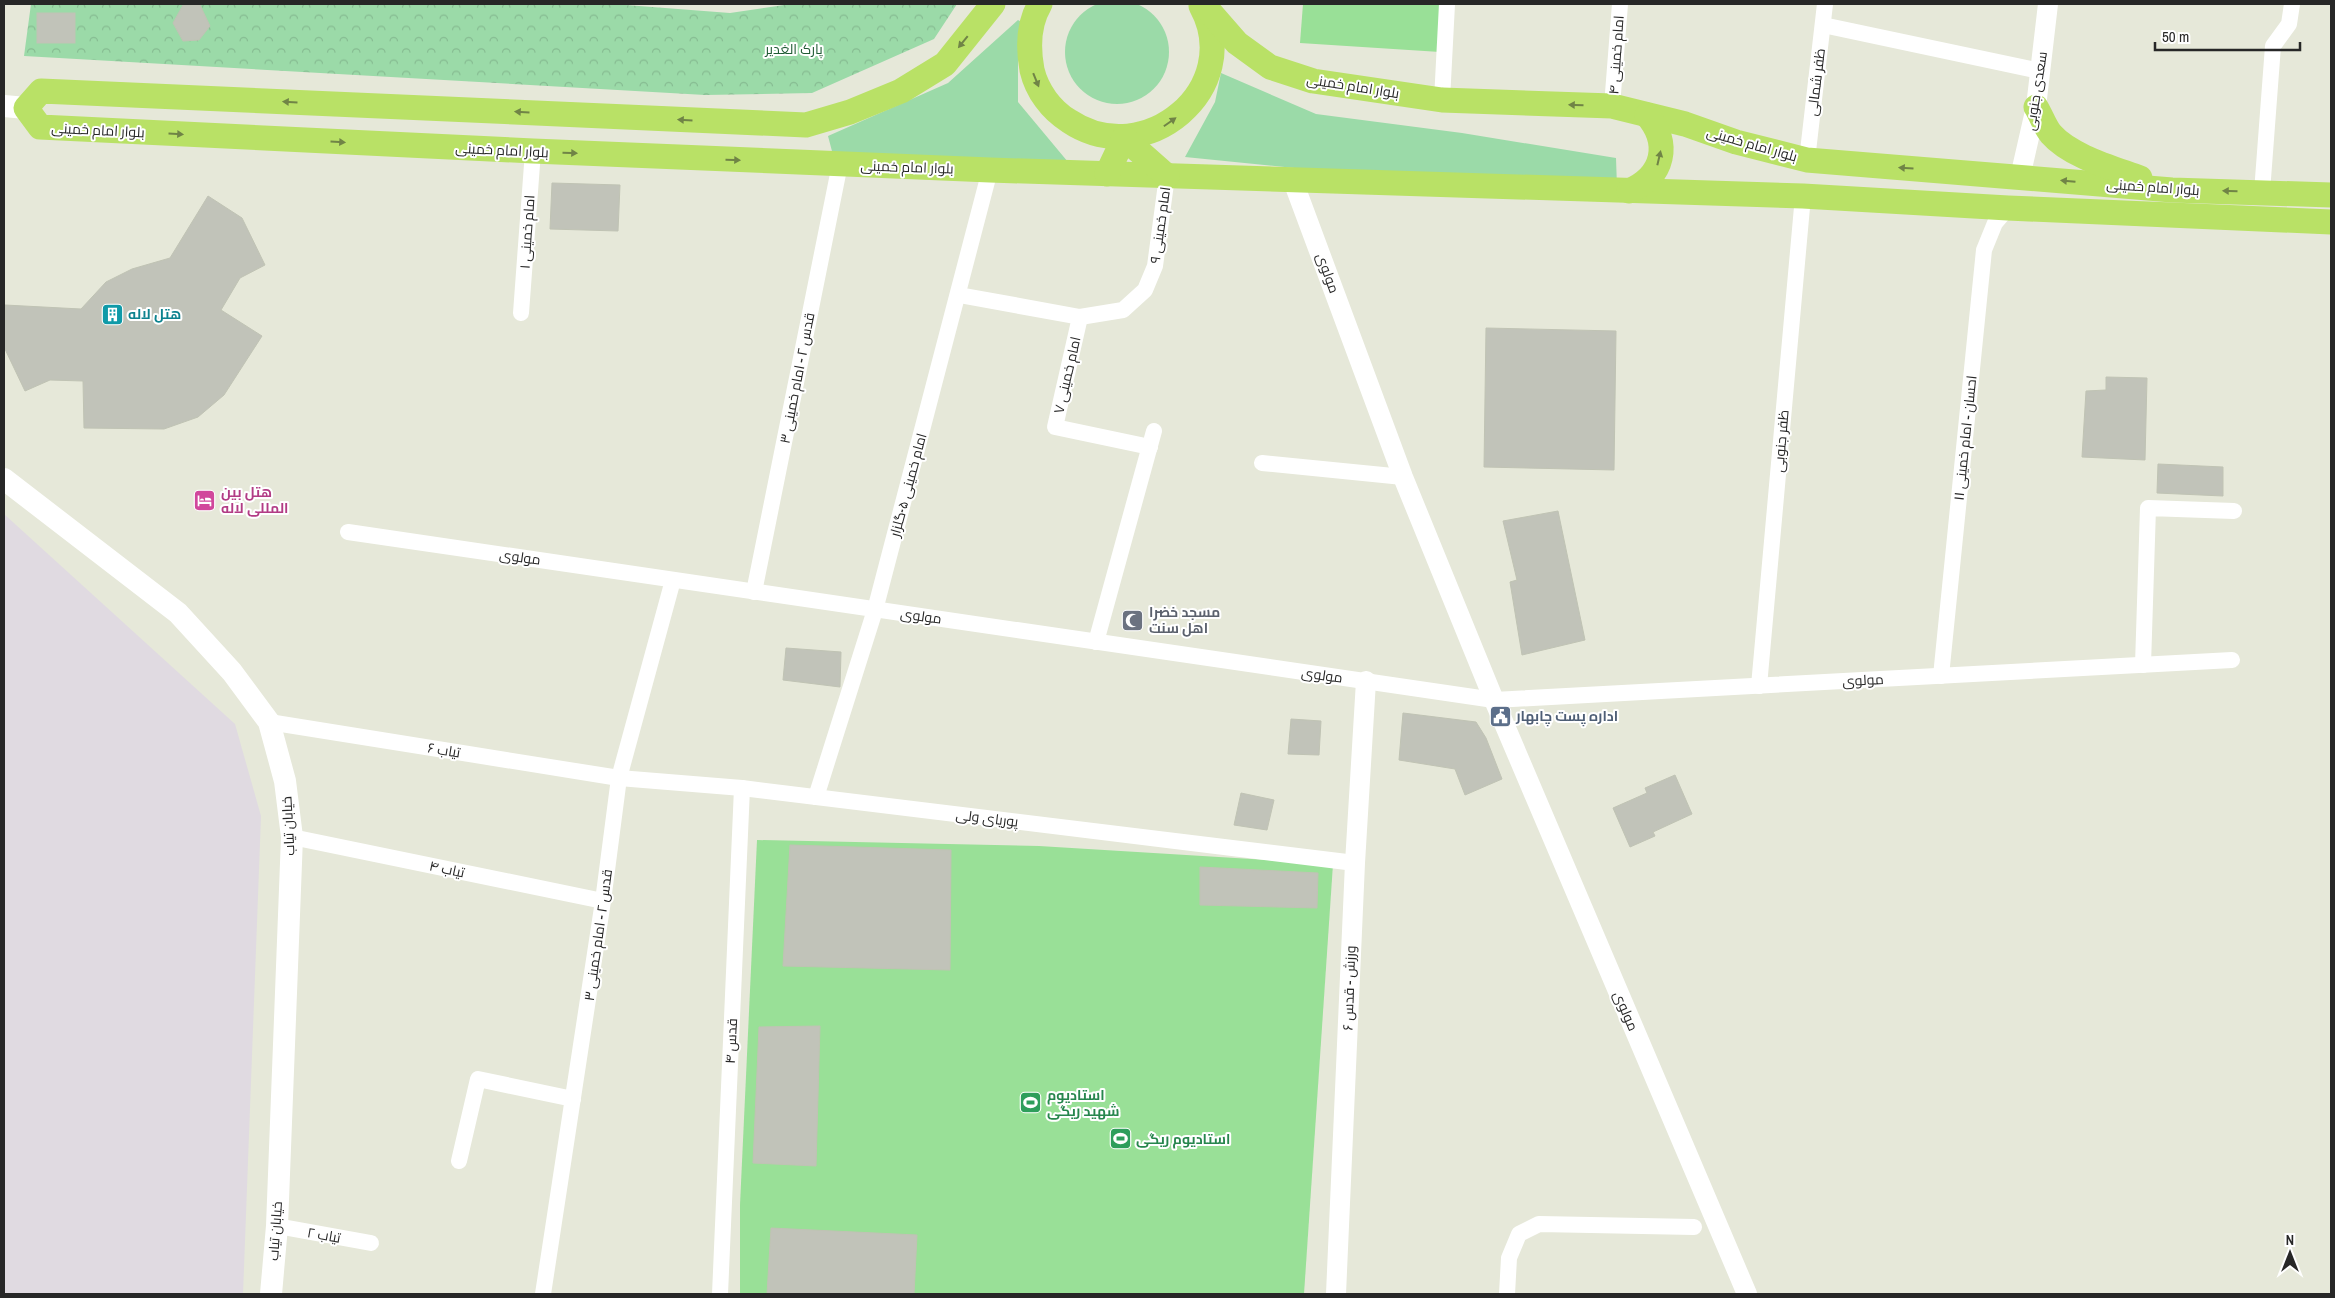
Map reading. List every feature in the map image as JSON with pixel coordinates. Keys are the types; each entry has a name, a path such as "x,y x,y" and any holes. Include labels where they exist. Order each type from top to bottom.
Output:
{"main road":[{"name":"بلوار امام خمینی","path":"993,4 945,64 901,91 850,112 806,125 41,91 15,107 40,127 806,163 1293,181 1803,196 2008,208 2331,222"},
{"path":"1040,4 1030,32 1029,55 1034,78 1045,98 1060,115 1079,128 1101,136 1124,138 1145,134 1166,126 1183,113 1197,96 1206,77 1211,56 1211,35 1202,4"},
{"name":"بلوار امام خمینی","path":"1202,4 1237,43 1270,67 1313,81 1442,100 1612,106 1686,124 1736,142 1807,160 2020,176 2172,190 2331,195"},
{"path":"2036,107 2051,134 2064,145 2110,167 2172,190"},
{"path":"1629,191 1638,187 1653,174 1661,156 1659,133 1647,115"},
{"path":"806,125 806,163"},
{"path":"1107,174 1124,138"},
{"path":"1124,138 1167,176"},
{"path":"1803,196 1807,160"},
{"path":"2008,208 2020,176"},
{"name":"خیابان تیاب","path":"4,479 178,613 232,672 269,722 285,781 292,838 276,1226 271,1294"}],"street":[{"path":"1442,100 1447,4"},
{"name":"امام خمینی ۴","path":"1612,106 1620,4"},
{"name":"ظفر شمالی","path":"1807,160 1825,4"},
{"name":"سعدی جنوبی","path":"2020,176 2036,107 2048,4"},
{"path":"2262,192 2273,46 2289,24 2292,4"},
{"path":"1823,25 2040,71"},
{"name":"امام خمینی ۱","path":"521,313 533,151"},
{"name":"قدس ۲ - امام خمینی ۳","path":"754,592 840,164"},
{"name":"امام خمینی ۵-گلزار","path":"816,798 875,610 959,295 990,170"},
{"name":"امام خمینی ۹","path":"1080,318 1123,310 1144,290 1155,266 1167,176"},
{"name":"مولوی","path":"1293,181 1404,477 1494,700 1747,1294"},
{"name":"ظفر جنوبی","path":"1759,686 1803,196"},
{"name":"احسان - امام خمینی ۱۱","path":"1941,676 1984,250 1995,223 2008,208"},
{"path":"959,295 1080,318"},
{"name":"امام خمینی ۷","path":"1080,318 1055,427 1150,447"},
{"path":"1096,642 1154,431"},
{"path":"1262,463 1404,477"},
{"path":"2143,665 2148,508 2234,511"},
{"name":"مولوی","path":"348,532 1494,700 2232,660"},
{"name":"قدس ۲ - امام خمینی ۳","path":"543,1294 603,901 619,778 673,580"},
{"name":"ورزش - قدس ۶","path":"1336,1294 1355,863 1366,682"},
{"name":"تیاب ۶","path":"269,722 619,778"},
{"name":"پوریای ولی","path":"619,778 742,788 1355,863"},
{"name":"قدس ۴","path":"720,1294 742,788"},
{"name":"تیاب ۴","path":"292,838 603,901"},
{"path":"459,1161 478,1079 573,1099"},
{"path":"1507,1294 1509,1258 1519,1234 1539,1224 1694,1227"},
{"name":"تیاب ۲","path":"276,1226 371,1243"}],"shaded area":[{"path":"4,514 235,724 261,816 243,1294 4,1294"}],"green space":[{"path":"1117,0 1137,4 1154,15 1165,32 1169,52 1165,72 1154,89 1137,100 1117,104 1097,100 1080,89 1069,72 1065,52 1069,32 1080,15 1097,4"},
{"name":"پارک الغدیر","path":"31,4 613,4 730,13 791,4 957,4 934,39 812,93 705,95 24,56"},
{"path":"1303,4 1443,4 1440,52 1300,43"},
{"path":"1018,20 1026,25 1018,62 1018,102 1068,162 833,155 828,136 948,83"},
{"path":"1221,73 1316,114 1462,133 1616,158 1617,187 1314,170 1185,157 1215,102"},
{"name":"استادیوم شهید ریگی","path":"757,840 1039,846 1333,864 1304,1294 740,1294 740,1205"}],"building":[{"path":"183,5 200,5 210,26 199,40 183,41 173,23"},
{"path":"37,13 75,13 75,43 37,43"},
{"path":"552,183 620,185 618,231 550,229"},
{"name":"هتل لاله","path":"208,196 242,218 265,265 240,278 221,310 262,336 224,395 198,417 164,429 84,428 83,381 50,380 25,391 4,347 5,305 81,309 106,282 132,269 170,258"},
{"path":"1486,328 1616,331 1614,470 1484,467"},
{"path":"2106,377 2147,378 2145,460 2082,457 2086,391 2106,390"},
{"path":"2158,464 2223,467 2223,496 2157,493"},
{"path":"1558,511 1585,640 1522,655 1510,582 1517,580 1503,521"},
{"path":"786,648 841,652 840,687 783,680"},
{"path":"1403,713 1476,722 1486,738 1502,779 1465,795 1455,769 1399,760"},
{"path":"1291,719 1321,721 1319,755 1288,754"},
{"path":"1675,775 1692,814 1653,832 1655,836 1630,847 1613,808 1647,793 1645,788"},
{"path":"1241,793 1274,800 1267,830 1234,825"},
{"path":"790,845 951,850 950,970 783,966"},
{"path":"1200,867 1318,873 1317,908 1200,905"},
{"path":"820,1026 816,1166 753,1163 759,1027"},
{"path":"771,1228 917,1235 914,1294 767,1294"}],"place":[{"name":"هتل لاله","path":"112,314"},
{"name":"هتل بین المللی لاله","path":"205,500"},
{"name":"مسجد خضرا اهل سنت","path":"1133,620"},
{"name":"اداره پست چابهار","path":"1500,716"},
{"name":"استادیوم شهید ریگی","path":"1031,1103"},
{"name":"استادیوم ریگی","path":"1120,1139"}]}
